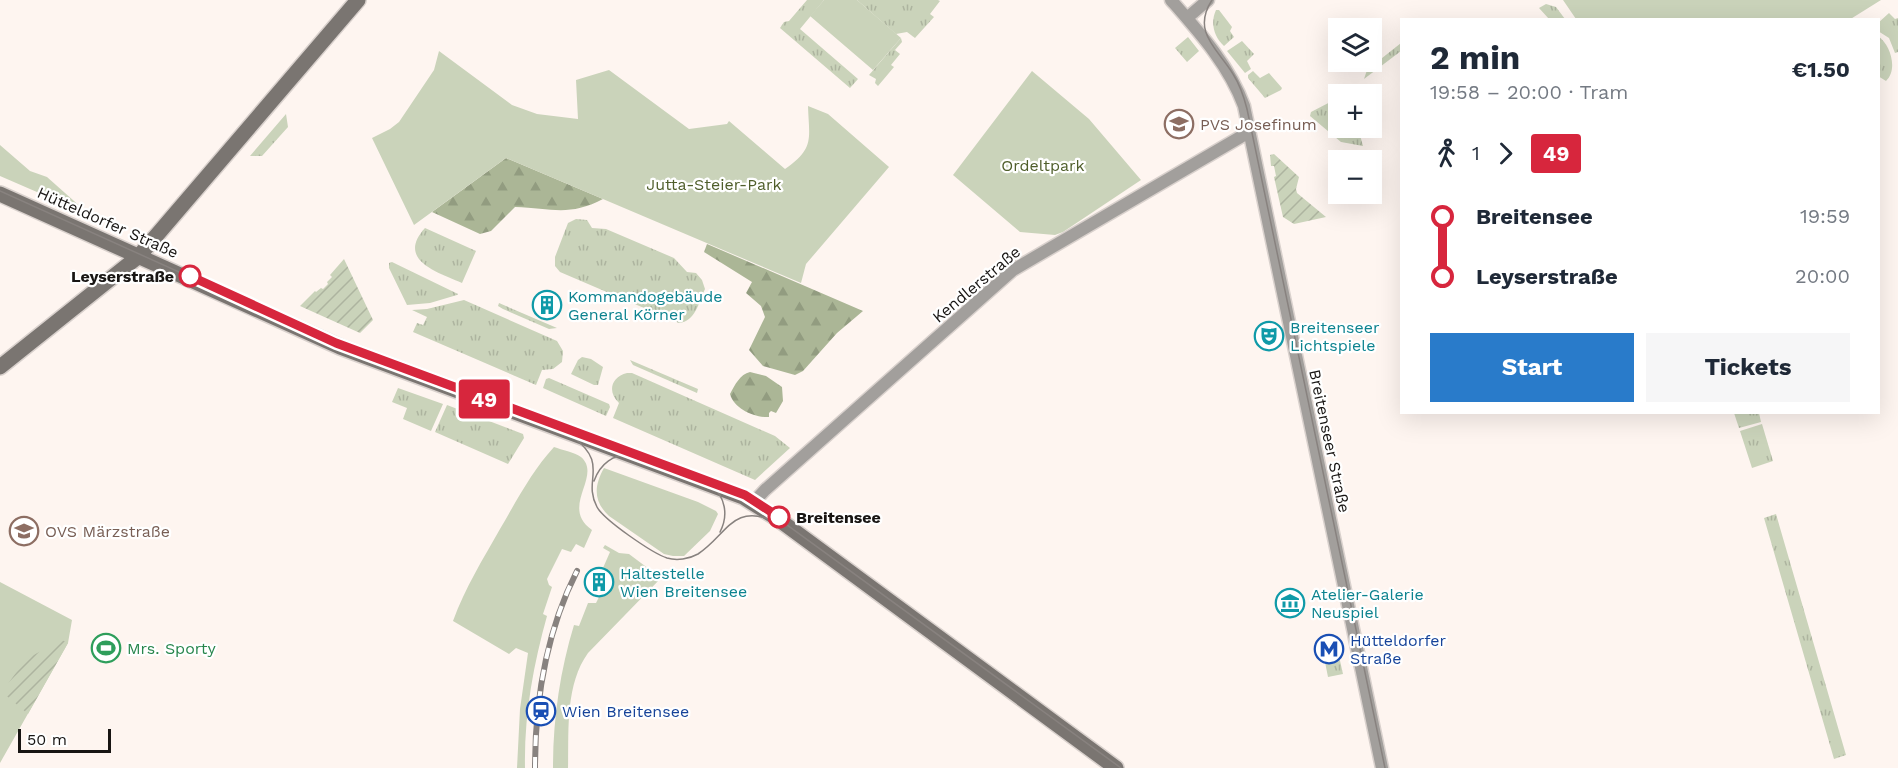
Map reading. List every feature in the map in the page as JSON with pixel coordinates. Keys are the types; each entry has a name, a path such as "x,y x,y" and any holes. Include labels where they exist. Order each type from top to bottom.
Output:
{"main road":[{"path":"0,367 139,256 358,0"},
{"name":"Hütteldorfer Straße","path":"0,194 361,355 706,483 753,503 1116,768"}],"street":[{"name":"Breitenseer Straße","path":"1170,0 1187,18 1237,86 1250,132 1382,768"},
{"path":"1187,18 1208,0"},
{"name":"Kendlerstraße","path":"753,503 1013,270 1250,132"}],"green space":[{"path":"807,0 824,0 800,29 858,79 850,88 780,28"},
{"path":"824,0 857,0 901,38 873,70 810,16"},
{"path":"857,0 940,1 930,14 934,17 915,38 907,32 896,34"},
{"path":"1563,0 1881,0 1852,18 1575,18"},
{"path":"1546,4 1556,7 1564,18 1548,18 1539,8"},
{"path":"1216,10 1219,10 1232,27 1230,31 1234,37 1224,46 1214,30 1213,20"},
{"path":"1889,13 1895,19 1898,18 1898,52 1895,53 1889,38 1880,32 1880,21"},
{"path":"1188,37 1199,51 1187,62 1175,48"},
{"path":"901,38 902,42 895,50 900,54 891,65 894,67 878,86 875,83 876,79 869,75"},
{"path":"1880,38 1889,51 1892,64 1892,71 1886,81 1880,77"},
{"path":"1242,41 1254,54 1247,61 1251,69 1245,73 1227,51"},
{"path":"1400,44 1400,52 1382,65 1382,58"},
{"name":"Jutta-Steier-Park","path":"439,51 512,105 537,114 578,119 576,80 609,70 689,129 727,124 729,121 785,169 795,162 806,149 809,135 808,106 828,114 889,167 806,264 801,283 506,158 414,225 372,138 399,122 434,70"},
{"name":"Ordeltpark","path":"1032,71 1089,119 1141,180 1055,235 1020,232 953,175"},
{"path":"1253,71 1260,78 1269,73 1282,88 1281,90 1265,98 1248,78"},
{"path":"1366,72 1373,72 1364,79"},
{"path":"1328,103 1328,131 1310,116 1311,112"},
{"path":"286,114 288,127 262,156 250,156"},
{"path":"1336,138 1361,138 1363,146 1341,142"},
{"path":"0,145 30,171 47,177 83,209 83,212 0,176"},
{"path":"1274,154 1299,177 1297,193 1326,217 1294,224 1283,217 1274,177 1276,176 1274,166 1271,166 1270,155"},
{"path":"506,158 603,199 591,205 570,210 515,207 491,231 480,234 432,212"},
{"path":"576,219 587,220 592,228 606,229 674,258 687,272 696,273 705,289 693,315 679,323 560,272 555,266 555,257 568,223"},
{"path":"425,228 476,251 462,283 432,269 417,257 415,249 417,239"},
{"path":"707,244 863,311 837,333 803,371 795,375 763,366 749,350 765,317 761,306 746,293 752,282 704,252"},
{"path":"344,259 373,320 360,333 300,306 315,291 323,289 328,284 327,282 332,277 330,275"},
{"path":"392,262 458,294 430,303 407,305 389,268 389,263"},
{"path":"464,300 557,341 563,351 562,362 553,369 542,370 536,385 413,332 417,323 423,325 427,317 412,310 427,309"},
{"path":"499,303 557,328 549,329 503,309 498,306"},
{"path":"582,357 591,359 603,367 598,385 571,374"},
{"path":"630,360 698,389 697,393 633,365"},
{"path":"750,372 766,376 782,387 783,401 776,413 771,411 769,413 769,417 746,412 732,399 730,394 736,384 743,375"},
{"path":"632,373 775,436 790,448 755,480 613,418 619,403 613,394 612,385 617,378"},
{"path":"549,378 609,404 606,416 543,388 546,379"},
{"path":"398,388 443,404 431,431 403,419 407,408 392,402"},
{"path":"447,405 523,434 524,438 508,464 435,432"},
{"path":"1734,414 1759,414 1761,422 1739,428"},
{"path":"1762,424 1773,461 1752,468 1740,431"},
{"path":"554,447 578,455 586,465 587,473 579,512 583,521 592,530 584,548 576,544 571,552 562,549 547,579 552,587 543,614 547,616 530,691 525,768 517,768 520,709 528,653 516,648 509,654 453,621 475,574 513,507 532,476"},
{"path":"604,468 698,502 716,511 718,514 710,531 684,556 664,554 609,516 600,505 597,487"},
{"path":"1776,514 1846,755 1834,759 1764,518"},
{"path":"605,545 619,553 629,554 661,578 588,653 575,679 572,693 568,768 553,768 556,713 565,660 574,625 579,626 588,603 596,603 611,573 603,568 610,552 603,548"},
{"path":"0,582 72,620 68,643 0,763"},
{"path":"1334,634 1343,674 1328,677 1320,637"},
{"path":"62,640 68,643 28,714 2,692 26,659"}],"tram line":[{"path":"1212,0 1206,11 1205,31 1235,78 1242,91 1247,109 1385,768"},
{"path":"0,191 336,343 750,498 1121,768"},
{"name":"49","path":"190,276 336,343 745,495 779,517"},
{"path":"573,437 584,447 593,464 593,497 601,513 629,536 667,558 683,559 698,554 739,519 760,516 774,521"},
{"path":"594,481 600,469 608,461 619,456 632,455"},
{"path":"711,484 720,495 724,506 725,513 720,532"}],"railway":[{"path":"535,768 537,718 544,667 557,618 577,571"}],"place":[{"name":"PVS Josefinum","path":"1179,124"},
{"name":"Leyserstraße","path":"190,276"},
{"name":"Kommandogebäude General Körner","path":"547,305"},
{"name":"Breitenseer Lichtspiele","path":"1269,336"},
{"name":"Breitensee","path":"779,517"},
{"name":"OVS Märzstraße","path":"24,531"},
{"name":"Haltestelle Wien Breitensee","path":"599,582"},
{"name":"Atelier-Galerie Neuspiel","path":"1290,603"},
{"name":"Mrs. Sporty","path":"106,648"},
{"name":"Hütteldorfer Straße","path":"1329,649"},
{"name":"Wien Breitensee","path":"541,711"}]}
